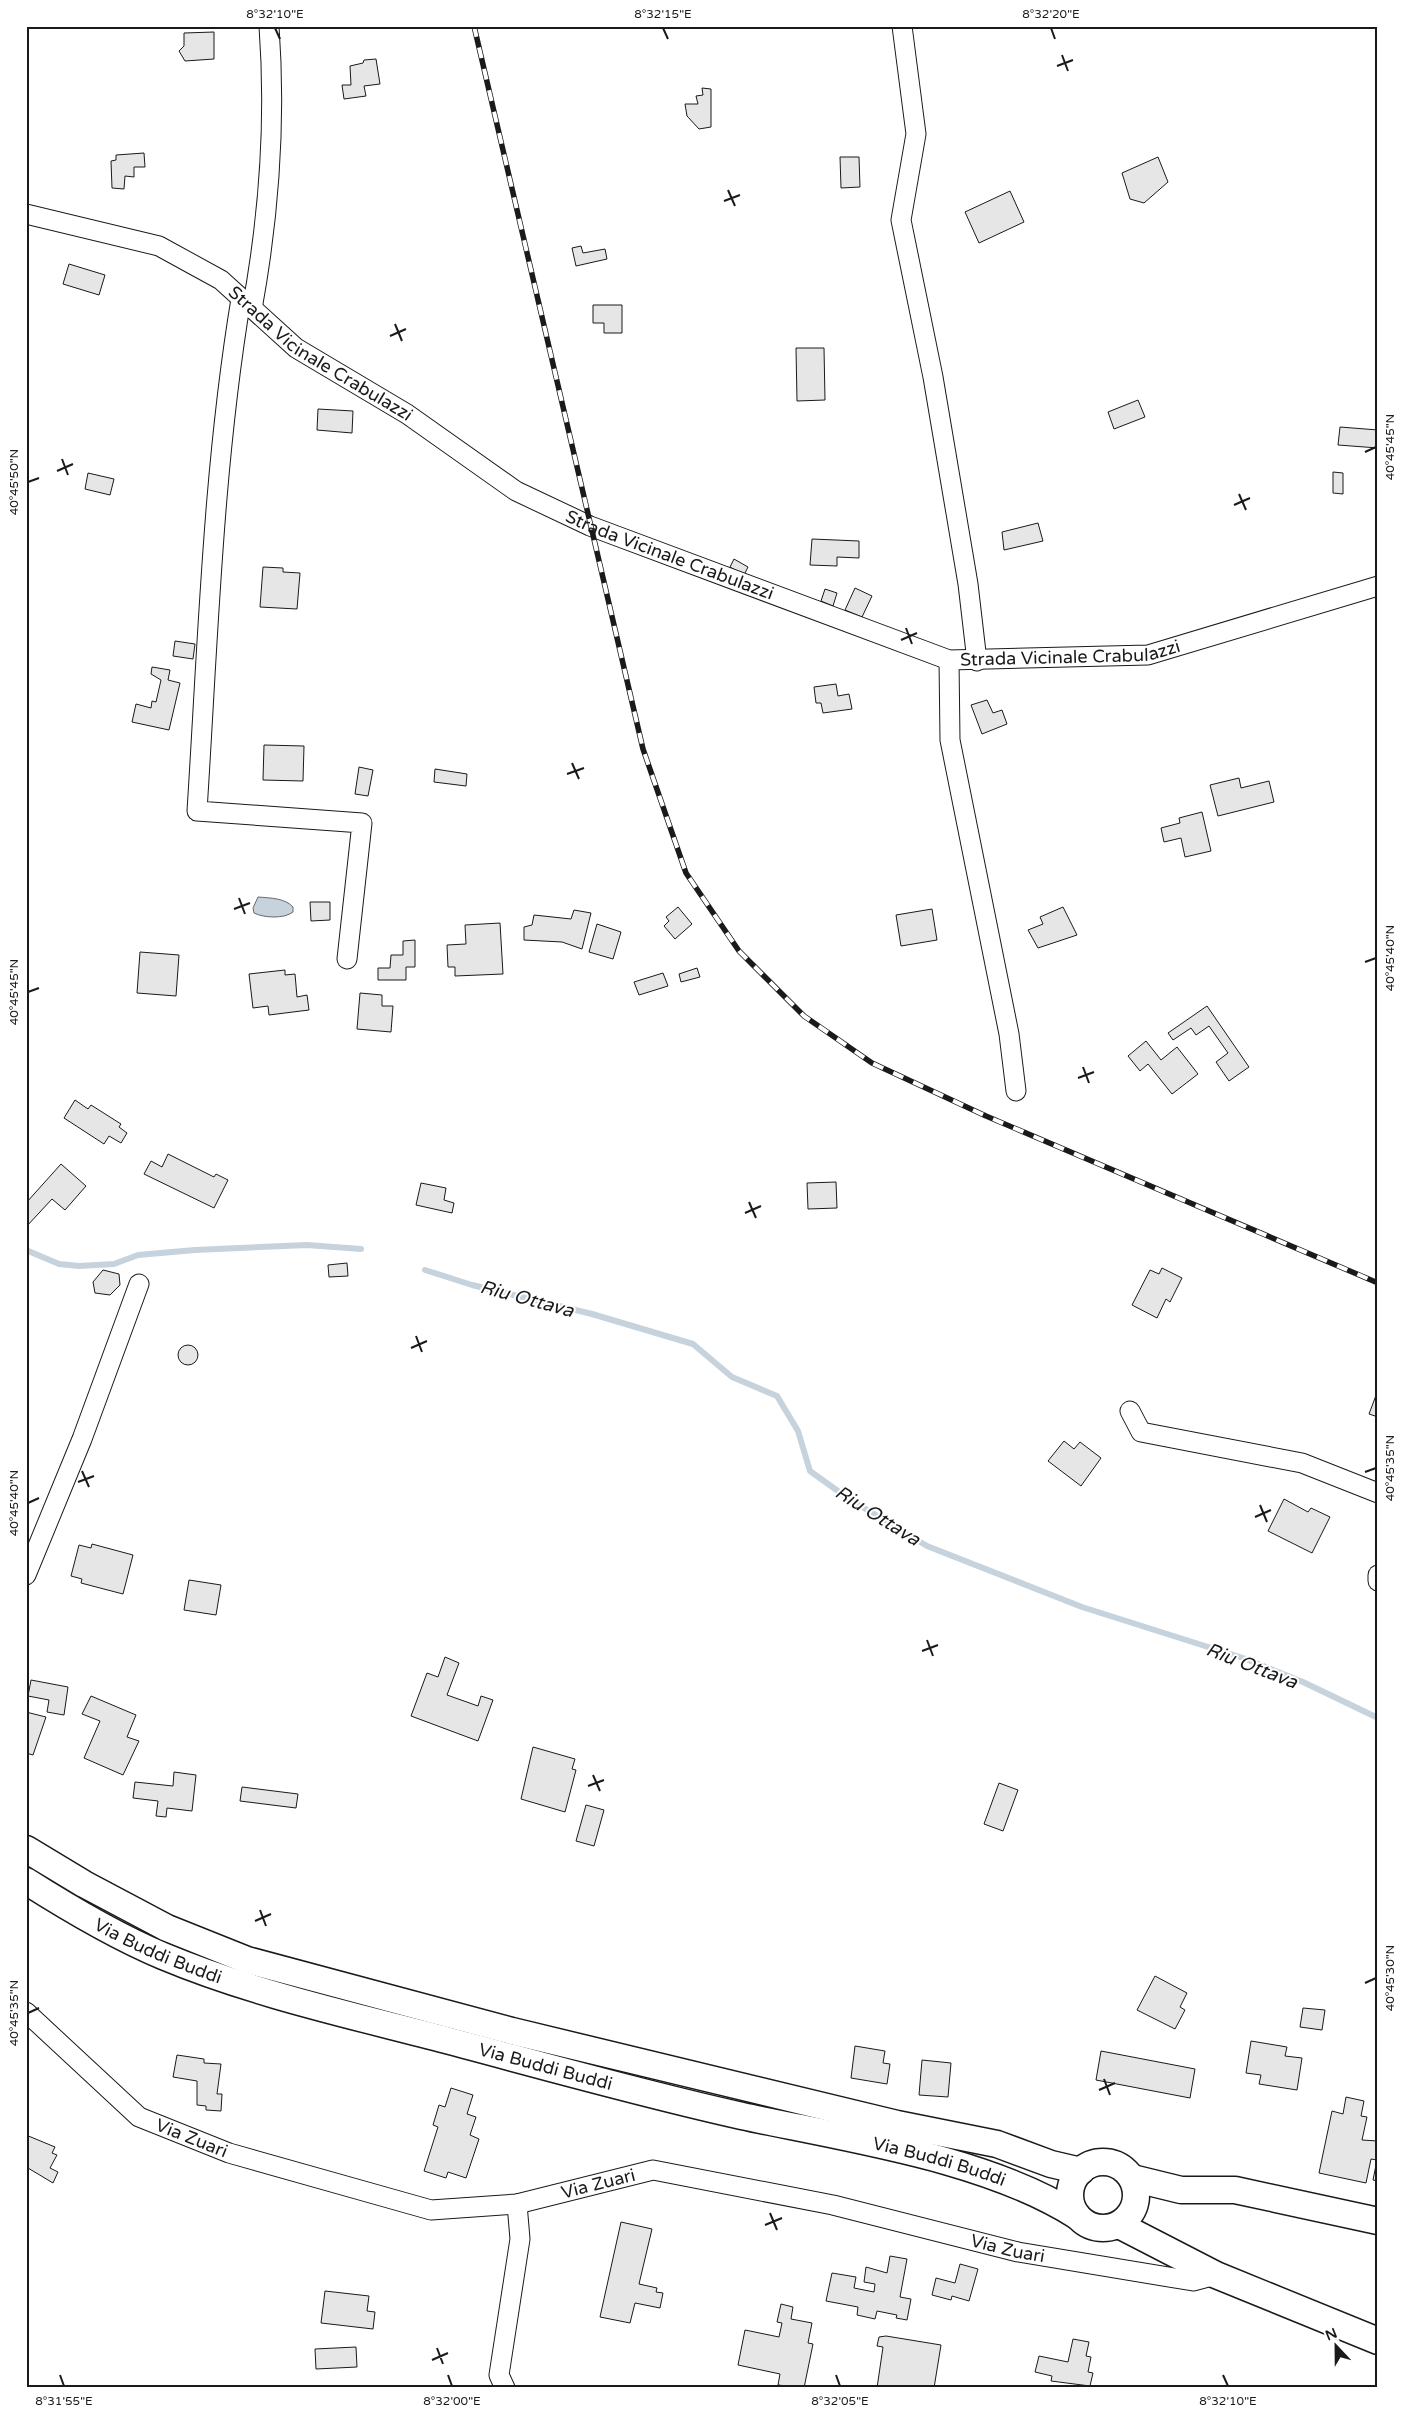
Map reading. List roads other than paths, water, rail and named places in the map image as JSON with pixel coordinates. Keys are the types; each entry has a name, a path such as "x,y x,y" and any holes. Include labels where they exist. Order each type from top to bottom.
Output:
{"main road":[{"name":"Via Buddi Buddi","path":"26,1848 84,1884 168,1928 247,1960 512,2031 897,2124 997,2144 1051,2164 1081,2171"},
{"name":"Via Buddi Buddi","path":"26,1881 72,1910 162,1956 265,1993 696,2106 892,2148 955,2165 1029,2191 1060,2205 1077,2216"},
{"path":"1108,2162 1126,2170 1132,2178 1137,2199 1128,2218 1119,2225 1097,2228 1086,2224 1077,2216 1070,2198 1075,2179 1081,2171 1098,2163 1108,2162"},
{"path":"1132,2178 1181,2190 1235,2190 1378,2221"},
{"path":"1119,2225 1216,2275 1378,2341"}],"street":[{"path":"269,26 272,72 268,204 226,402 214,545 197,812 362,823 347,959"},
{"path":"902,26 916,134 901,220 934,386 968,584 977,661"},
{"name":"Strada Vicinale Crabulazzi","path":"26,214 159,246 221,280 296,348 407,414 516,491 590,526 949,660 977,661 1148,655 1378,586"},
{"path":"949,660 950,740 1009,1034 1016,1091"},
{"path":"26,1575 82,1439 139,1284"},
{"path":"1130,1411 1141,1432 1302,1463 1378,1493"},
{"path":"1378,1575 1378,1581"},
{"name":"Via Zuari","path":"26,2012 139,2117 228,2154 431,2210 517,2204 653,2170 834,2206 1018,2252 1193,2281 1216,2275"},
{"path":"505,2388 498,2375 520,2239 517,2204"}],"waterway":[{"name":"Riu Ottava","path":"26,1250 59,1264 79,1266 114,1264 138,1255 195,1250 307,1245 361,1249"},
{"name":"Riu Ottava","path":"425,1270 472,1285 592,1314 693,1344 732,1377 777,1396 798,1431 810,1471 849,1499 927,1546 1082,1607 1246,1659 1303,1682 1378,1718"}],"railway":[{"path":"474,26 643,749 686,873 739,951 804,1016 872,1063 986,1116 1378,1283"}]}
